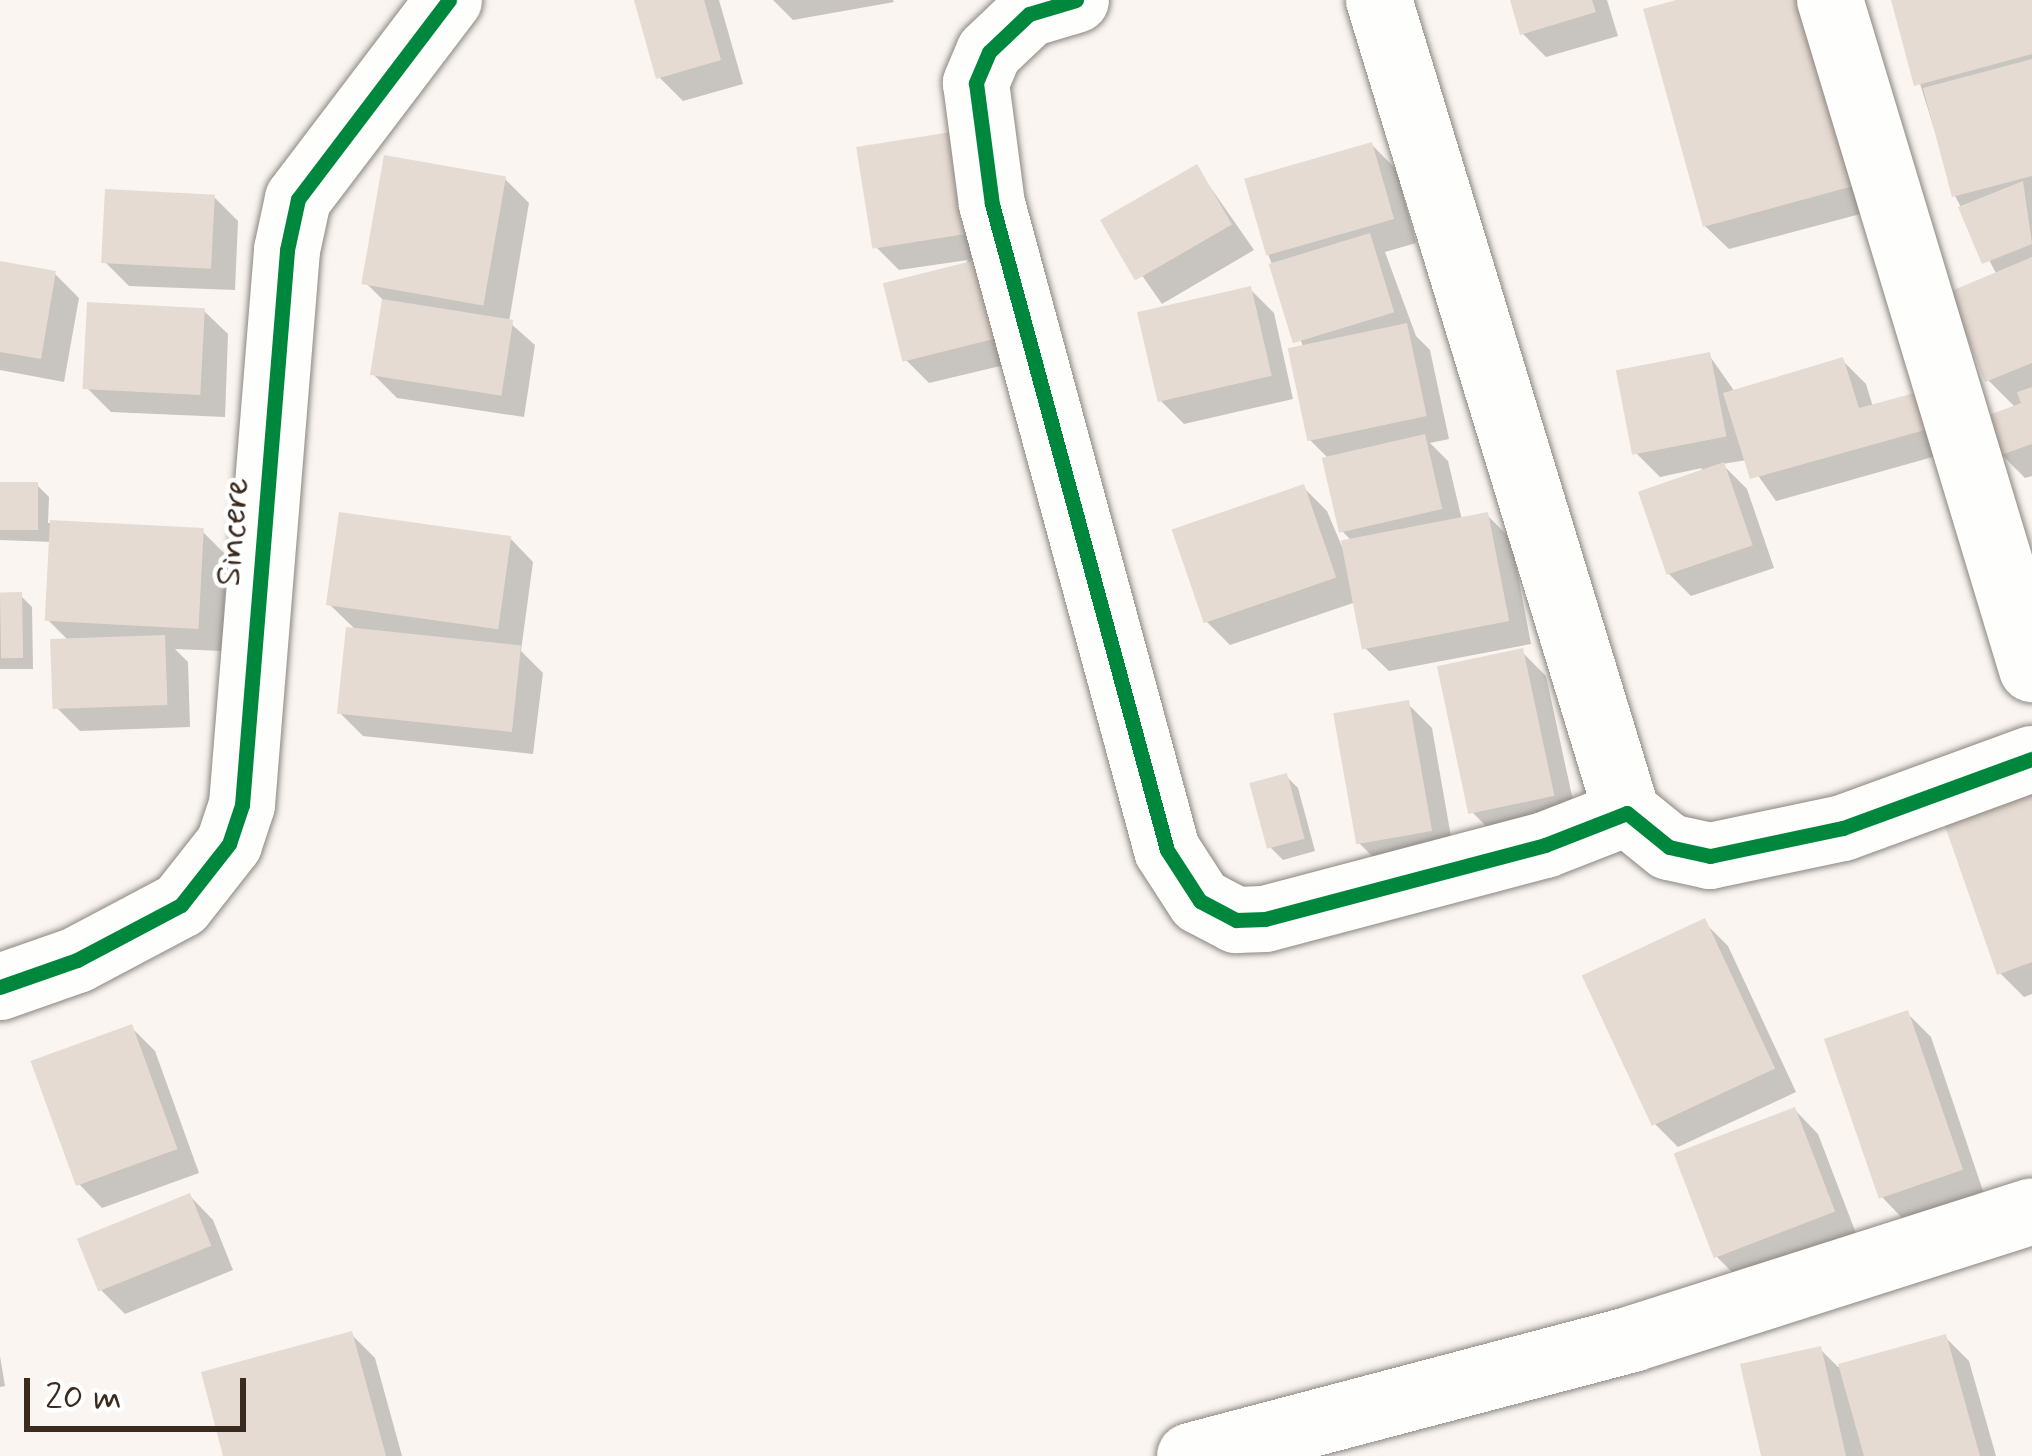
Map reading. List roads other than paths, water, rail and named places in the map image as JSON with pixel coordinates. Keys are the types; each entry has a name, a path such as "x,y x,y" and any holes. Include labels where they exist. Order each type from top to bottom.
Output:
{"street":[{"name":"Sincere","path":"0,986 77,961 181,905 229,844 242,805 287,250 298,199 449,0"},
{"path":"1076,0 1029,14 989,52 976,83 992,204 1167,850 1200,901 1236,920 1265,919 1544,845 1627,813"},
{"path":"1379,0 1627,813 1669,848 1710,856 1843,828 2032,759"},
{"path":"1829,0 2032,669"},
{"path":"1190,1456 1632,1339 2032,1211"}]}
